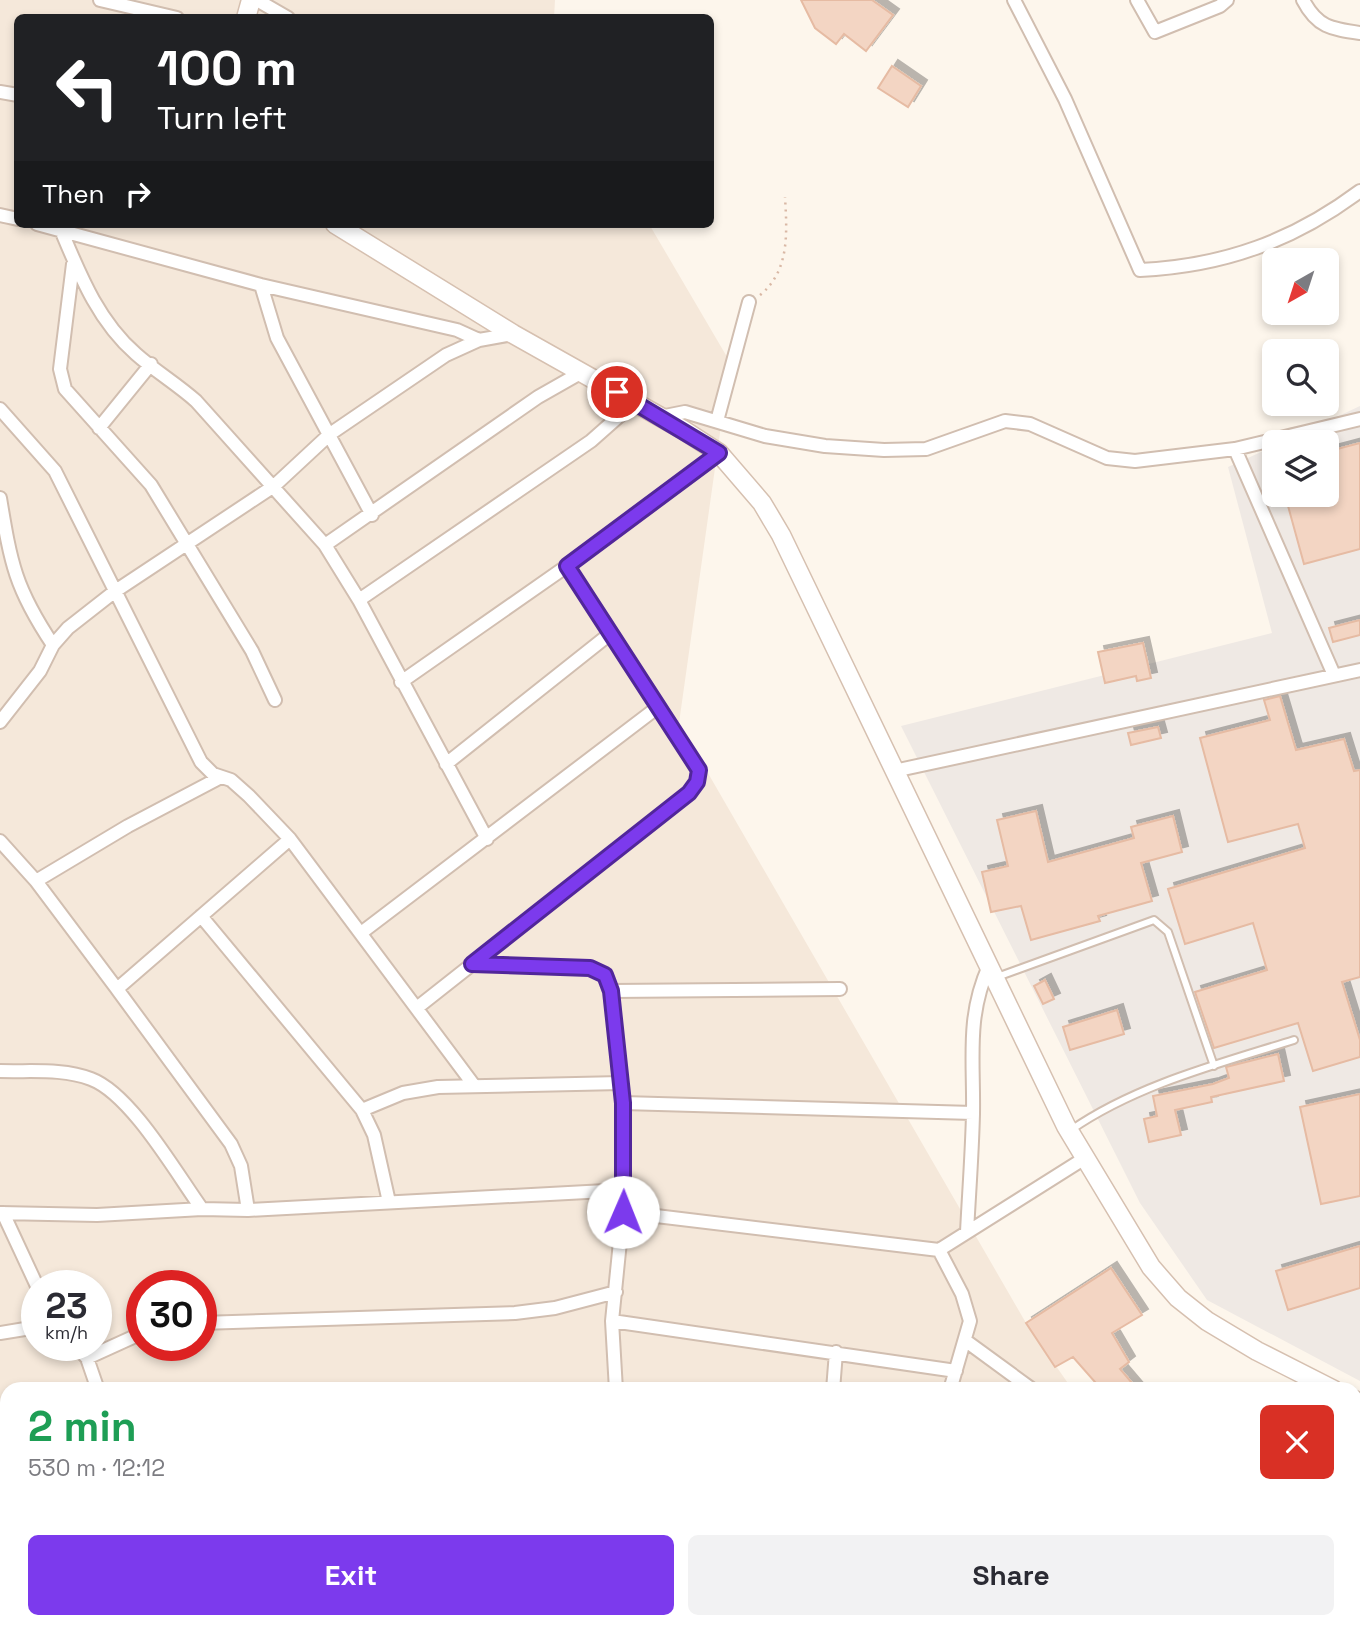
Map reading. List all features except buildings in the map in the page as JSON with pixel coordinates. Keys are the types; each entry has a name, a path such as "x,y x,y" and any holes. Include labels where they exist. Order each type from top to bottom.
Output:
{"street":[{"path":"100,0 160,14"},
{"path":"257,0 281,14"},
{"path":"1014,0 1065,99 1140,270 1218,260 1280,240 1310,227 1360,191"},
{"path":"1138,0 1155,32 1220,6 1227,0"},
{"path":"1303,0 1312,19 1334,29 1360,33"},
{"path":"53,228 261,285 457,330 479,340"},
{"path":"341,228 513,334 635,402 719,453 762,503 781,536 1069,1131 1151,1267 1178,1298 1207,1321 1257,1351 1318,1382"},
{"path":"61,230 83,285 106,319 136,354 196,401 325,545 359,600 487,839"},
{"path":"74,260 60,369 65,388 151,485 188,541 252,651 275,701"},
{"path":"261,285 277,338 372,515"},
{"path":"717,421 748,302"},
{"path":"0,722 40,671 53,645 68,628 114,592 274,486 330,434 446,355 479,340 513,334"},
{"path":"99,428 151,364"},
{"path":"325,545 372,515 538,397 582,372"},
{"path":"359,600 591,441 635,402"},
{"path":"0,409 55,471 201,762 213,774 249,796 290,839 473,1084"},
{"path":"660,417 685,412 765,436 824,446 884,450 926,449 1006,421 1030,424 1107,458 1135,461 1235,449 1360,419"},
{"path":"1235,449 1334,675"},
{"path":"401,682 567,566 719,453"},
{"path":"0,498 17,584 28,607 53,645"},
{"path":"418,1007 689,793 697,782 699,770 567,566"},
{"path":"446,764 611,633"},
{"path":"894,771 1360,670"},
{"path":"360,933 658,707"},
{"path":"36,881 128,826 221,777"},
{"path":"117,989 290,839"},
{"path":"0,841 36,881 231,1144 241,1166 248,1210"},
{"path":"201,916 362,1110 374,1135 388,1202"},
{"path":"472,964 590,968 605,975 611,991 623,1103 623,1212 612,1321 616,1382"},
{"path":"967,1232 973,1113 973,1026 976,995 992,972"},
{"path":"611,991 840,989"},
{"path":"0,1071 68,1073 92,1079 110,1088 128,1106 202,1209"},
{"path":"362,1110 402,1093 473,1084 621,1083"},
{"path":"623,1103 973,1113"},
{"path":"623,1212 939,1250 1085,1158"},
{"path":"29,1270 2,1213 97,1215 202,1209 248,1210 624,1190"},
{"path":"939,1250 962,1294 970,1321 953,1382"},
{"path":"217,1322 515,1313 555,1308 616,1292"},
{"path":"612,1321 957,1371"},
{"path":"0,1333 21,1330"},
{"path":"966,1341 1022,1382"},
{"path":"834,1382 836,1352"},
{"path":"88,1361 95,1382"}],"lane":[{"path":"992,972 1154,920 1168,932 1214,1066"},
{"path":"1069,1131 1103,1108 1214,1066 1294,1040"}],"path":[{"path":"748,302 769,287 784,260 785,197"}],"shaded area":[{"path":"0,0 555,0 554,14 14,14 14,228 651,228 730,362 679,723 1026,1323 1067,1382 0,1382"},
{"path":"1360,406 1360,1381 1207,1300 1140,1203 901,726 1272,633 1228,467 1262,451 1262,507 1339,507 1339,430 1309,430"}],"route":[{"path":"617,392 719,453 567,566 699,770 697,782 689,793 472,964 590,968 605,975 611,991 623,1103 623,1212"}]}
